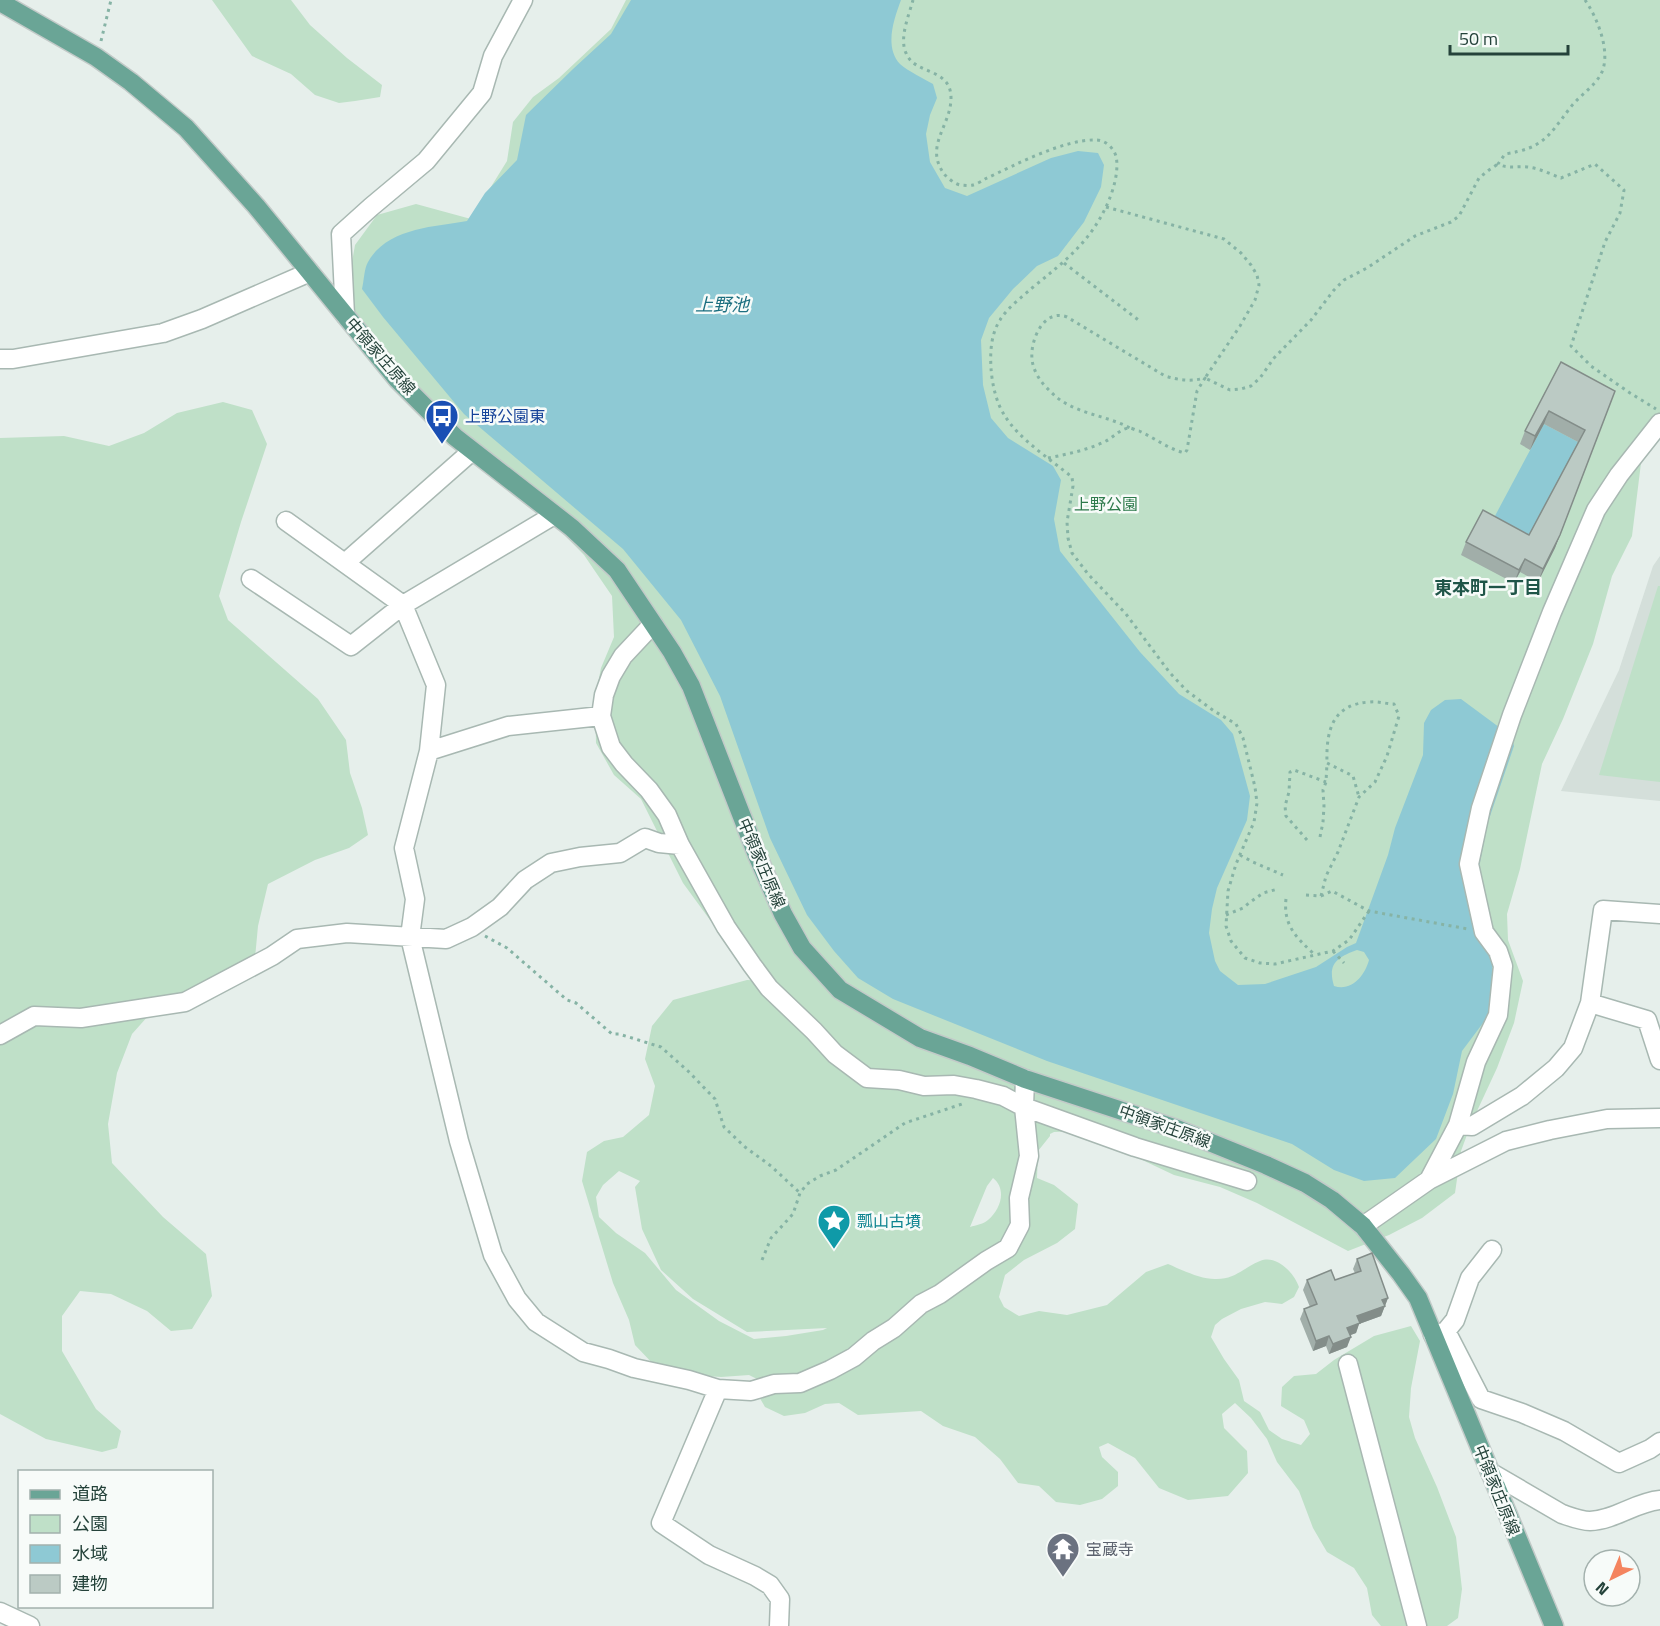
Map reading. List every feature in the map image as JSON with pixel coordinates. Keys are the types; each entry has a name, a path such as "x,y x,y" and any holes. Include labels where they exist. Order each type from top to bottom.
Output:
{"main road":[{"name":"中領家庄原線","path":"0,2 96,57 131,82 186,128 256,206 399,380 455,437 572,528 617,570 672,652 691,686 757,855 783,914 802,948 840,990 920,1038 1025,1079 1177,1129 1266,1165 1332,1200 1363,1226 1418,1298 1440,1333 1490,1472 1554,1626"}],"street":[{"path":"345,315 341,234 426,161 482,93 493,56 523,0"},
{"path":"0,359 13,359 162,333 202,319 310,272"},
{"path":"1429,1180 1458,1125 1476,1062 1498,1015 1503,966 1498,951 1484,932 1469,864 1481,808 1512,715 1552,612 1596,510 1619,475 1660,423"},
{"path":"345,563 472,451"},
{"path":"250,579 351,646 403,605 554,514"},
{"path":"286,521 403,605 436,684 429,751 404,848 416,899 410,937 446,1092 493,1255 517,1299 536,1322 583,1352 634,1368 718,1389 751,1391 774,1384 800,1383 830,1370 854,1357 873,1341 894,1328 921,1304 940,1294 1008,1248 1020,1225 1019,1198 1029,1156 1024,1107 1025,1079"},
{"path":"653,624 624,656 611,676 604,695 601,716 610,747 649,790 667,815 680,845 726,927 770,988 835,1054 867,1078 899,1080 924,1086 954,1085 1003,1096 1024,1107 1135,1147 1247,1181"},
{"path":"429,751 508,726 601,716"},
{"path":"0,1035 34,1016 81,1018 185,1002 272,956 297,939 347,933 446,939 472,927 500,907 525,880 552,862 620,853 645,838 659,843 680,845"},
{"path":"1458,1125 1472,1126 1522,1096 1556,1068 1573,1047 1590,1003 1604,910 1660,914"},
{"path":"1590,1003 1647,1020 1660,1060"},
{"path":"1363,1226 1429,1180 1506,1141 1607,1119 1660,1118"},
{"path":"1492,1250 1470,1278 1455,1320 1440,1333 1481,1399 1564,1431 1619,1462 1650,1449 1660,1442"},
{"path":"1348,1364 1417,1626"},
{"path":"718,1389 661,1523 709,1556 770,1585 780,1599 779,1626"},
{"path":"1490,1472 1548,1507 1582,1520 1590,1521 1607,1517 1660,1500"},
{"path":"0,1612 30,1626"}],"path":[{"path":"96,57 111,0"},
{"path":"913,0 904,41 906,54 913,63 945,80 951,89 951,101 936,152 938,165 957,185 974,185 1056,148 1098,140 1110,145 1116,156 1117,172 1112,192 1089,236 1064,263 1017,301 1000,319 990,351 991,371 1004,415 1015,429 1072,477 1073,486 1067,522 1072,553 1126,614 1170,673 1187,691 1236,724 1243,738 1257,802 1254,822 1228,891 1226,926 1231,941 1245,958 1260,963 1275,964 1334,952 1349,940 1369,910"},
{"path":"1106,207 1224,240 1240,253 1257,275 1259,285 1255,300 1240,326 1204,378 1197,391 1185,453 1175,451 1154,438 1119,422 1073,408 1051,393 1042,382 1032,358 1036,334 1050,317 1060,314 1067,317 1165,376 1194,381 1204,378 1230,390 1251,386 1344,280 1367,268 1414,236 1451,222 1459,216 1479,178 1498,164 1505,154 1523,151 1548,137 1601,74 1605,56 1604,44 1601,31 1585,0"},
{"path":"1498,164 1537,169 1561,177 1595,164 1624,190 1620,213 1605,242 1571,345 1591,366 1660,411"},
{"path":"1064,263 1141,322"},
{"path":"1048,458 1092,447 1130,428"},
{"path":"1320,837 1324,814 1323,790 1326,782 1329,732 1341,712 1354,704 1372,701 1394,704 1399,716 1387,756 1375,782 1359,797 1320,896"},
{"path":"1327,763 1353,776 1359,797"},
{"path":"1307,840 1286,816 1290,772 1294,770 1326,782"},
{"path":"1240,855 1283,875"},
{"path":"1226,915 1243,908 1263,893 1278,889"},
{"path":"1306,895 1320,896 1332,891 1369,910 1484,932"},
{"path":"1287,899 1285,911 1288,923 1294,934 1315,955"},
{"path":"472,927 483,936 507,948 567,1000 576,1003 612,1034 661,1047 715,1099 724,1126 745,1147 771,1166 801,1193"},
{"path":"1334,952 1344,963"},
{"path":"762,1260 771,1238 793,1214 807,1184 836,1170 905,1123 962,1104 972,1105"}],"shaded area":[{"path":"1660,556 1660,801 1561,791 1619,670 1653,566"}],"green space":[{"path":"212,0 291,0 310,25 382,85 380,97 339,103 315,95 291,74 252,56"},
{"name":"上野公園","path":"626,0 1660,0 1660,416 1641,463 1632,536 1612,576 1593,644 1542,764 1520,869 1507,914 1508,940 1523,981 1514,1023 1461,1151 1455,1193 1422,1218 1389,1235 1348,1251 1257,1203 1220,1187 1174,1175 1075,1131 1054,1132 1038,1151 1037,1178 1054,1185 1078,1204 1075,1229 1057,1243 1024,1260 1005,1275 999,1297 1004,1307 1019,1316 1039,1311 1067,1315 1107,1305 1146,1272 1168,1264 1199,1276 1217,1279 1235,1275 1260,1261 1278,1262 1297,1282 1299,1287 1294,1297 1282,1304 1265,1302 1241,1309 1215,1325 1211,1337 1239,1380 1244,1401 1260,1412 1269,1430 1282,1439 1301,1445 1310,1434 1304,1420 1281,1406 1282,1387 1294,1376 1316,1374 1334,1360 1374,1336 1411,1326 1420,1341 1411,1388 1409,1417 1415,1438 1456,1537 1462,1589 1458,1618 1447,1626 1381,1626 1372,1615 1367,1588 1354,1568 1327,1552 1313,1528 1299,1491 1277,1462 1267,1439 1251,1418 1235,1403 1222,1414 1224,1428 1247,1451 1248,1473 1228,1496 1188,1500 1159,1488 1135,1458 1108,1443 1099,1447 1102,1457 1118,1472 1118,1486 1102,1499 1080,1505 1056,1502 1039,1486 1018,1483 1000,1459 975,1437 943,1426 921,1411 858,1415 839,1403 825,1404 805,1413 784,1416 765,1407 758,1395 757,1379 749,1375 721,1377 689,1375 655,1366 635,1345 629,1320 613,1283 582,1181 587,1152 604,1141 623,1137 649,1115 655,1086 645,1059 652,1026 673,1000 747,980 768,981 733,948 683,883 641,799 614,775 596,743 595,698 601,668 614,637 612,596 584,555 535,505 374,355 346,296 355,245 377,215 416,204 471,219 507,161 513,122 533,97 559,78 611,29","holes":["619,1171 640,1181 635,1187 642,1229 661,1270 693,1299 747,1332 827,1328 786,1336 754,1339 719,1321 676,1290 645,1253 616,1233 599,1217 596,1197 603,1185","993,1178 1000,1188 999,1205 986,1221 970,1227 987,1186"]},
{"path":"223,402 252,410 267,444 219,596 228,620 318,699 346,740 350,773 368,835 349,848 315,860 268,884 258,926 255,958 149,1015 132,1034 117,1073 108,1124 112,1163 163,1217 206,1254 212,1296 192,1329 171,1331 147,1311 111,1294 80,1291 62,1316 62,1351 96,1409 121,1431 117,1448 102,1452 46,1439 0,1414 0,438 64,436 109,446 144,433 177,413"},
{"path":"1658,586 1660,586 1660,782 1599,775"}],"water":[{"name":"上野池","path":"631,0 901,0 892,33 892,50 900,64 933,84 937,98 926,134 930,162 945,188 967,196 1051,158 1078,151 1098,153 1104,165 1101,187 1084,222 1058,256 1037,266 1013,289 989,318 981,340 983,385 991,418 1008,438 1053,466 1061,480 1054,519 1060,551 1140,652 1179,694 1221,720 1233,734 1250,796 1247,820 1217,888 1212,909 1209,933 1215,961 1220,971 1238,985 1265,984 1316,967 1356,943 1388,855 1395,828 1423,755 1424,723 1431,710 1445,700 1461,699 1511,736 1514,746 1488,822 1471,907 1478,937 1493,961 1489,1015 1462,1051 1453,1094 1436,1139 1395,1178 1364,1181 1334,1170 1292,1144 1047,1061 893,999 858,978 807,915 770,838 720,696 681,620 623,549 464,414 362,289 368,262 387,242 412,231 467,221 485,193 517,160 526,115 611,34","holes":["1357,950 1364,952 1369,960 1357,981 1346,987 1334,986 1332,972 1336,962 1344,955"]},
{"path":"1544,424 1580,443 1524,548 1488,529"}],"building":[{"path":"1561,362 1615,391 1560,535 1543,569 1525,559 1519,570 1466,542 1483,510 1529,535 1585,430 1549,411 1535,436 1525,431"},
{"path":"1372,1253 1388,1298 1382,1300 1385,1306 1357,1316 1360,1323 1347,1328 1351,1337 1333,1344 1329,1336 1316,1341 1304,1309 1317,1304 1307,1280 1331,1270 1335,1280 1361,1271 1357,1259"}],"place":[{"name":"上野公園東","path":"442,445"},
{"name":"瓢山古墳","path":"834,1250"},
{"name":"宝蔵寺","path":"1063,1578"}],"district":[{"name":"東本町一丁目","path":"1488,587"}]}
